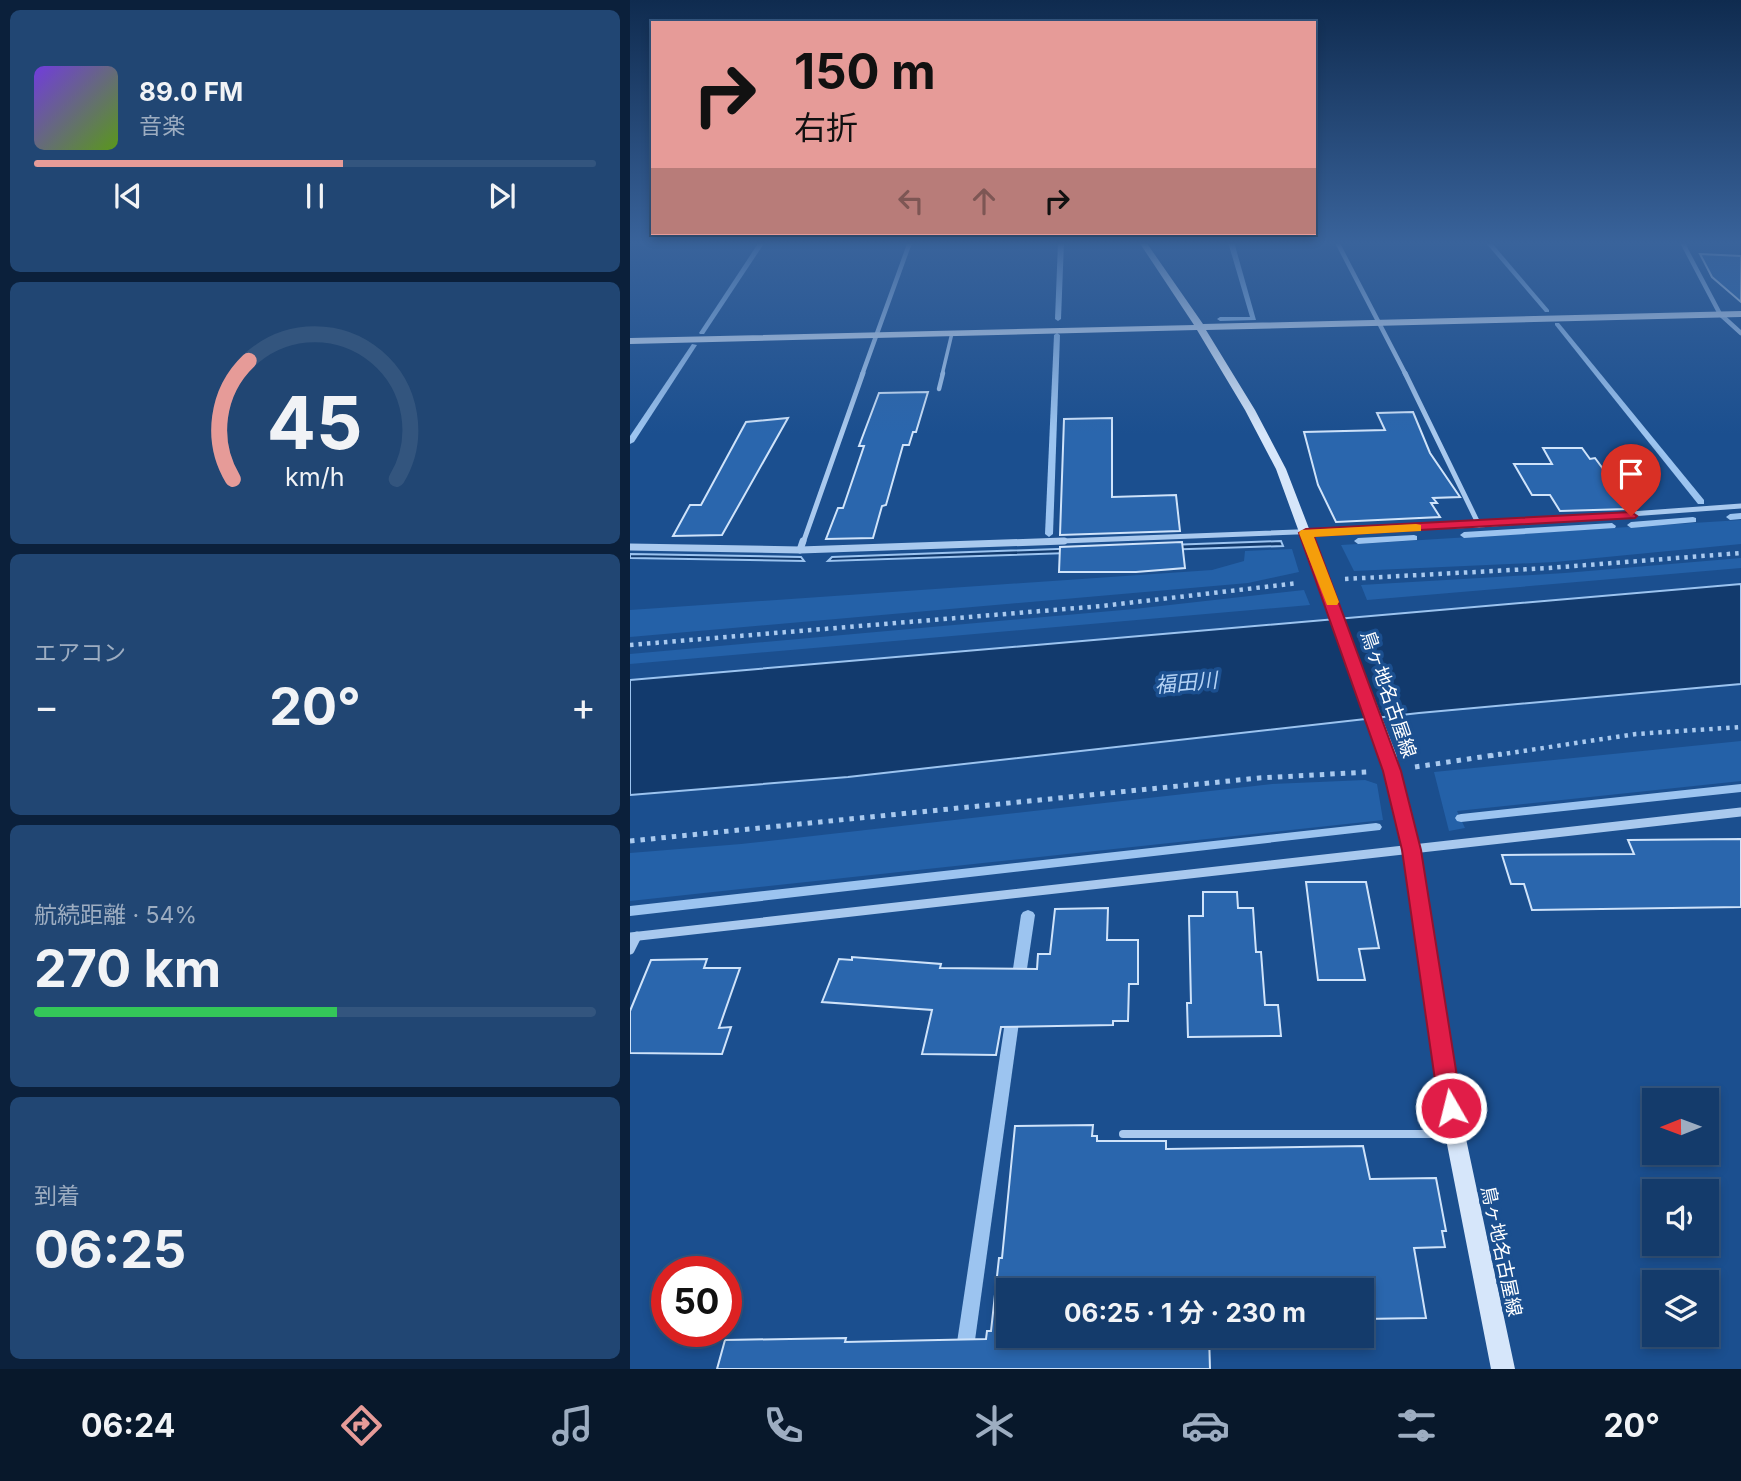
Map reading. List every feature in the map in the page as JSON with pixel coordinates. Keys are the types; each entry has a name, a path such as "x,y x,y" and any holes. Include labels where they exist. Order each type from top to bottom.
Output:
{"main road":[{"name":"鳥ヶ地名古屋線","path":"1185,306 1261,428 1281,469 1326,584 1390,763 1412,850 1455,1134 1503,1369"},
{"path":"630,341 1741,314"}],"street":[{"path":"800,550 889,306"},
{"path":"1371,306 1479,525"},
{"path":"1716,306 1720,314 1741,333"},
{"path":"630,547 800,550 1306,533 1479,525 1741,506"},
{"path":"630,950 633,936 1741,812"}],"lane":[{"path":"939,389 952,333"},
{"path":"1123,1134 1455,1134"}],"path":[{"path":"630,645 1102,606 1326,584 1741,553"},
{"path":"630,841 1259,778 1636,734 1741,727"}],"shaded area":[{"path":"1741,520 1741,544 1555,562 1354,571 1341,545"},
{"path":"1292,549 1299,572 1248,583 630,637 630,610 1212,570 1244,561 1245,551"},
{"path":"1741,558 1741,568 1367,600 1361,585 1565,573"},
{"path":"1304,590 1310,605 630,664 630,654 1134,609"},
{"path":"1741,741 1741,781 1457,811 1465,828 1449,831 1434,772"},
{"path":"1365,780 1377,784 1383,820 630,901 630,853 741,844 1272,784"}],"water":[{"path":"1281,541 1283,546 828,561 832,557"},
{"path":"630,554 801,557 804,561 630,558"},
{"name":"福田川","path":"1741,584 1741,684 1419,713 848,777 630,795 630,680"}],"building":[{"path":"928,392 916,432 913,432 909,445 903,445 886,505 882,506 873,538 826,539 838,508 843,508 864,446 859,446 879,393"},
{"path":"1413,412 1430,453 1460,497 1433,498 1437,503 1431,503 1440,517 1336,522 1318,485 1304,432 1385,430 1377,413"},
{"path":"788,418 722,535 673,536 690,505 701,505 746,422"},
{"path":"1112,418 1112,497 1176,495 1180,531 1060,535 1064,419"},
{"path":"1543,448 1582,448 1590,459 1595,458 1620,492 1615,492 1627,509 1560,511 1550,495 1532,495 1514,464 1552,464"},
{"path":"1182,542 1185,568 1136,572 1059,572 1060,547"},
{"path":"1741,839 1741,907 1532,910 1524,884 1511,884 1502,855 1634,854 1628,840"},
{"path":"1306,882 1366,882 1379,948 1359,949 1365,980 1318,980"},
{"path":"1203,892 1237,892 1238,908 1253,908 1256,952 1261,952 1265,1005 1278,1005 1281,1036 1188,1037 1187,1003 1191,1003 1189,916 1203,916"},
{"path":"1108,908 1107,940 1138,940 1138,984 1129,984 1128,1021 1113,1021 1113,1025 1001,1027 996,1055 922,1054 932,1010 822,1002 839,959 852,960 852,957 941,964 940,968 1037,969 1038,954 1050,954 1055,909"},
{"path":"707,959 704,968 740,968 719,1028 731,1027 722,1054 630,1053 630,1011 651,960"},
{"path":"1093,1125 1092,1136 1097,1136 1097,1141 1166,1141 1166,1149 1363,1146 1370,1179 1436,1178 1446,1231 1442,1231 1445,1247 1414,1248 1426,1318 1374,1319 1374,1278 997,1278 999,1258 1002,1258 1015,1126"},
{"path":"996,1285 996,1348 1209,1348 1210,1369 717,1369 723,1347 742,1347 742,1340 846,1338 845,1342 986,1339 987,1331 991,1331"}],"waterway":[{"path":"702,333 720,306"},
{"path":"1058,319 1059,306"},
{"path":"1220,319 1254,319 1250,306"},
{"path":"1543,306 1547,311"},
{"path":"1557,324 1701,502"},
{"path":"1049,534 1057,335"},
{"path":"630,442 694,345"},
{"path":"1730,517 1741,516"},
{"path":"1631,525 1693,520"},
{"path":"1464,535 1612,526"},
{"path":"1358,541 1414,538"},
{"path":"1461,818 1741,788"},
{"path":"630,911 1376,827"},
{"path":"1018,982 1028,915"},
{"path":"962,1369 1013,1015"}],"slow traffic":[{"path":"1332,602 1306,533 1416,528"}],"route":[{"path":"1451,1108 1412,850 1388,754 1306,533 1631,516"}]}
